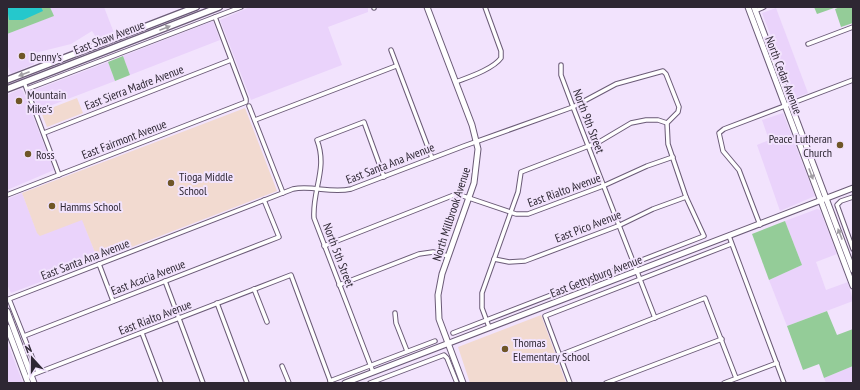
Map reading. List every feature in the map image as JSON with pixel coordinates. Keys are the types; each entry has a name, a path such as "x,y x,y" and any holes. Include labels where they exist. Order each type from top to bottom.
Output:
{"main road":[{"name":"East Shaw Avenue","path":"7,80 196,7"},
{"name":"East Shaw Avenue","path":"7,89 219,7"},
{"path":"96,54 97,49 124,39 133,31"},
{"path":"32,79 46,70 89,53 93,47"}],"street":[{"path":"27,89 241,7"},
{"name":"North Millbrook Avenue","path":"427,7 477,142 477,171 440,281 438,302 439,319 463,383"},
{"path":"456,82 482,71 501,58 501,51 485,7"},
{"name":"North Cedar Avenue","path":"748,7 753,10 823,199 853,286"},
{"path":"753,10 764,7"},
{"path":"215,17 231,60"},
{"path":"808,44 853,27"},
{"path":"391,50 432,158"},
{"name":"East Fairmont Avenue","path":"7,195 244,103 246,99 231,60"},
{"name":"East Sierra Madre Avenue","path":"44,133 231,60"},
{"name":"North 9th Street","path":"561,65 561,75 618,226 637,270 655,318"},
{"path":"255,120 396,66"},
{"name":"East Santa Ana Avenue","path":"24,336 9,299 283,193 299,188 342,192 573,107 613,85 663,71 666,74 679,107 678,112 666,123"},
{"path":"760,225 739,170 723,151 719,133 724,129 853,80"},
{"path":"24,82 59,175"},
{"path":"249,106 283,193"},
{"path":"453,334 487,321 634,264 704,236 686,197 667,138 666,123 658,120 646,120 631,123 588,146 521,172 518,192 482,293 482,308 487,321 489,327"},
{"name":"North 5th Street","path":"373,372 314,218 322,157 317,140 364,122 384,177"},
{"name":"East Rialto Avenue","path":"324,246 450,197 459,195 520,215 528,214 603,186 647,166 673,157"},
{"name":"East Gettysburg Avenue","path":"345,383 637,270 760,225 853,188"},
{"path":"853,196 841,201 837,205 853,249"},
{"name":"East Pico Avenue","path":"494,259 509,262 525,261 618,226 653,209 686,197"},
{"name":"North Cedar Avenue","path":"823,199 853,270"},
{"name":"East Acacia Avenue","path":"24,336 279,237 264,200"},
{"path":"729,236 784,383"},
{"path":"570,383 545,316 731,244"},
{"path":"339,285 419,254 433,252 448,256"},
{"path":"841,254 845,256 853,270"},
{"path":"99,264 113,301"},
{"name":"East Rialto Avenue","path":"29,376 291,275 330,382"},
{"path":"165,281 203,383"},
{"path":"254,289 267,322"},
{"path":"560,355 705,298 736,378"},
{"path":"217,303 247,383"},
{"path":"7,311 29,376 28,383"},
{"path":"395,313 396,322 407,351"},
{"path":"7,327 29,376 34,383"},
{"path":"142,333 161,383"},
{"path":"24,336 38,372"},
{"path":"606,383 722,339"},
{"path":"330,382 435,341"},
{"path":"370,383 441,356 445,356 457,383"},
{"path":"724,383 777,363"},
{"path":"282,366 289,383"}],"shaded area":[{"path":"7,7 50,7 54,16 7,34"},
{"path":"7,7 41,7 43,11 23,20 9,20"},
{"path":"50,7 104,7 114,33 98,40 92,31 71,44 35,53 33,56 34,64 11,74 7,64 7,34 53,16"},
{"path":"250,7 368,7 368,12 328,27 342,65 251,100 220,20"},
{"path":"814,7 834,7 834,8 817,14"},
{"path":"840,7 853,7 853,23 841,27 835,9"},
{"path":"776,8 808,93 795,98 762,13"},
{"path":"213,21 220,40 130,75 123,56"},
{"path":"123,56 130,75 115,81 108,62"},
{"path":"108,62 115,81 39,110 32,91"},
{"path":"20,89 23,91 54,170 7,190 7,95"},
{"path":"77,98 83,113 47,127 41,112"},
{"name":"Tioga Middle School","path":"245,108 277,191 98,260 82,220 40,236 37,233 22,193"},
{"path":"783,113 815,196 780,211 757,145 769,140 762,120"},
{"path":"22,193 37,232 82,219 98,260 11,293 7,284 7,199"},
{"path":"817,209 820,210 837,254 816,262 826,290 848,282 853,301 787,326 769,280 802,265 785,221"},
{"path":"785,221 802,265 769,280 752,234"},
{"path":"827,311 837,335 853,329 853,366 824,378 819,364 803,370 787,326"},
{"name":"Thomas Elementary School","path":"541,315 566,383 470,383 458,347"},
{"path":"7,342 23,383 7,383"},
{"path":"853,366 853,383 826,383 824,378"}],"place":[{"name":"Denny's","path":"22,56"},
{"name":"Mountain Mike's","path":"19,101"},
{"name":"Peace Lutheran Church","path":"840,145"},
{"name":"Ross","path":"28,154"},
{"name":"Tioga Middle School","path":"171,183"},
{"name":"Hamms School","path":"52,206"},
{"name":"Thomas Elementary School","path":"505,349"}]}
